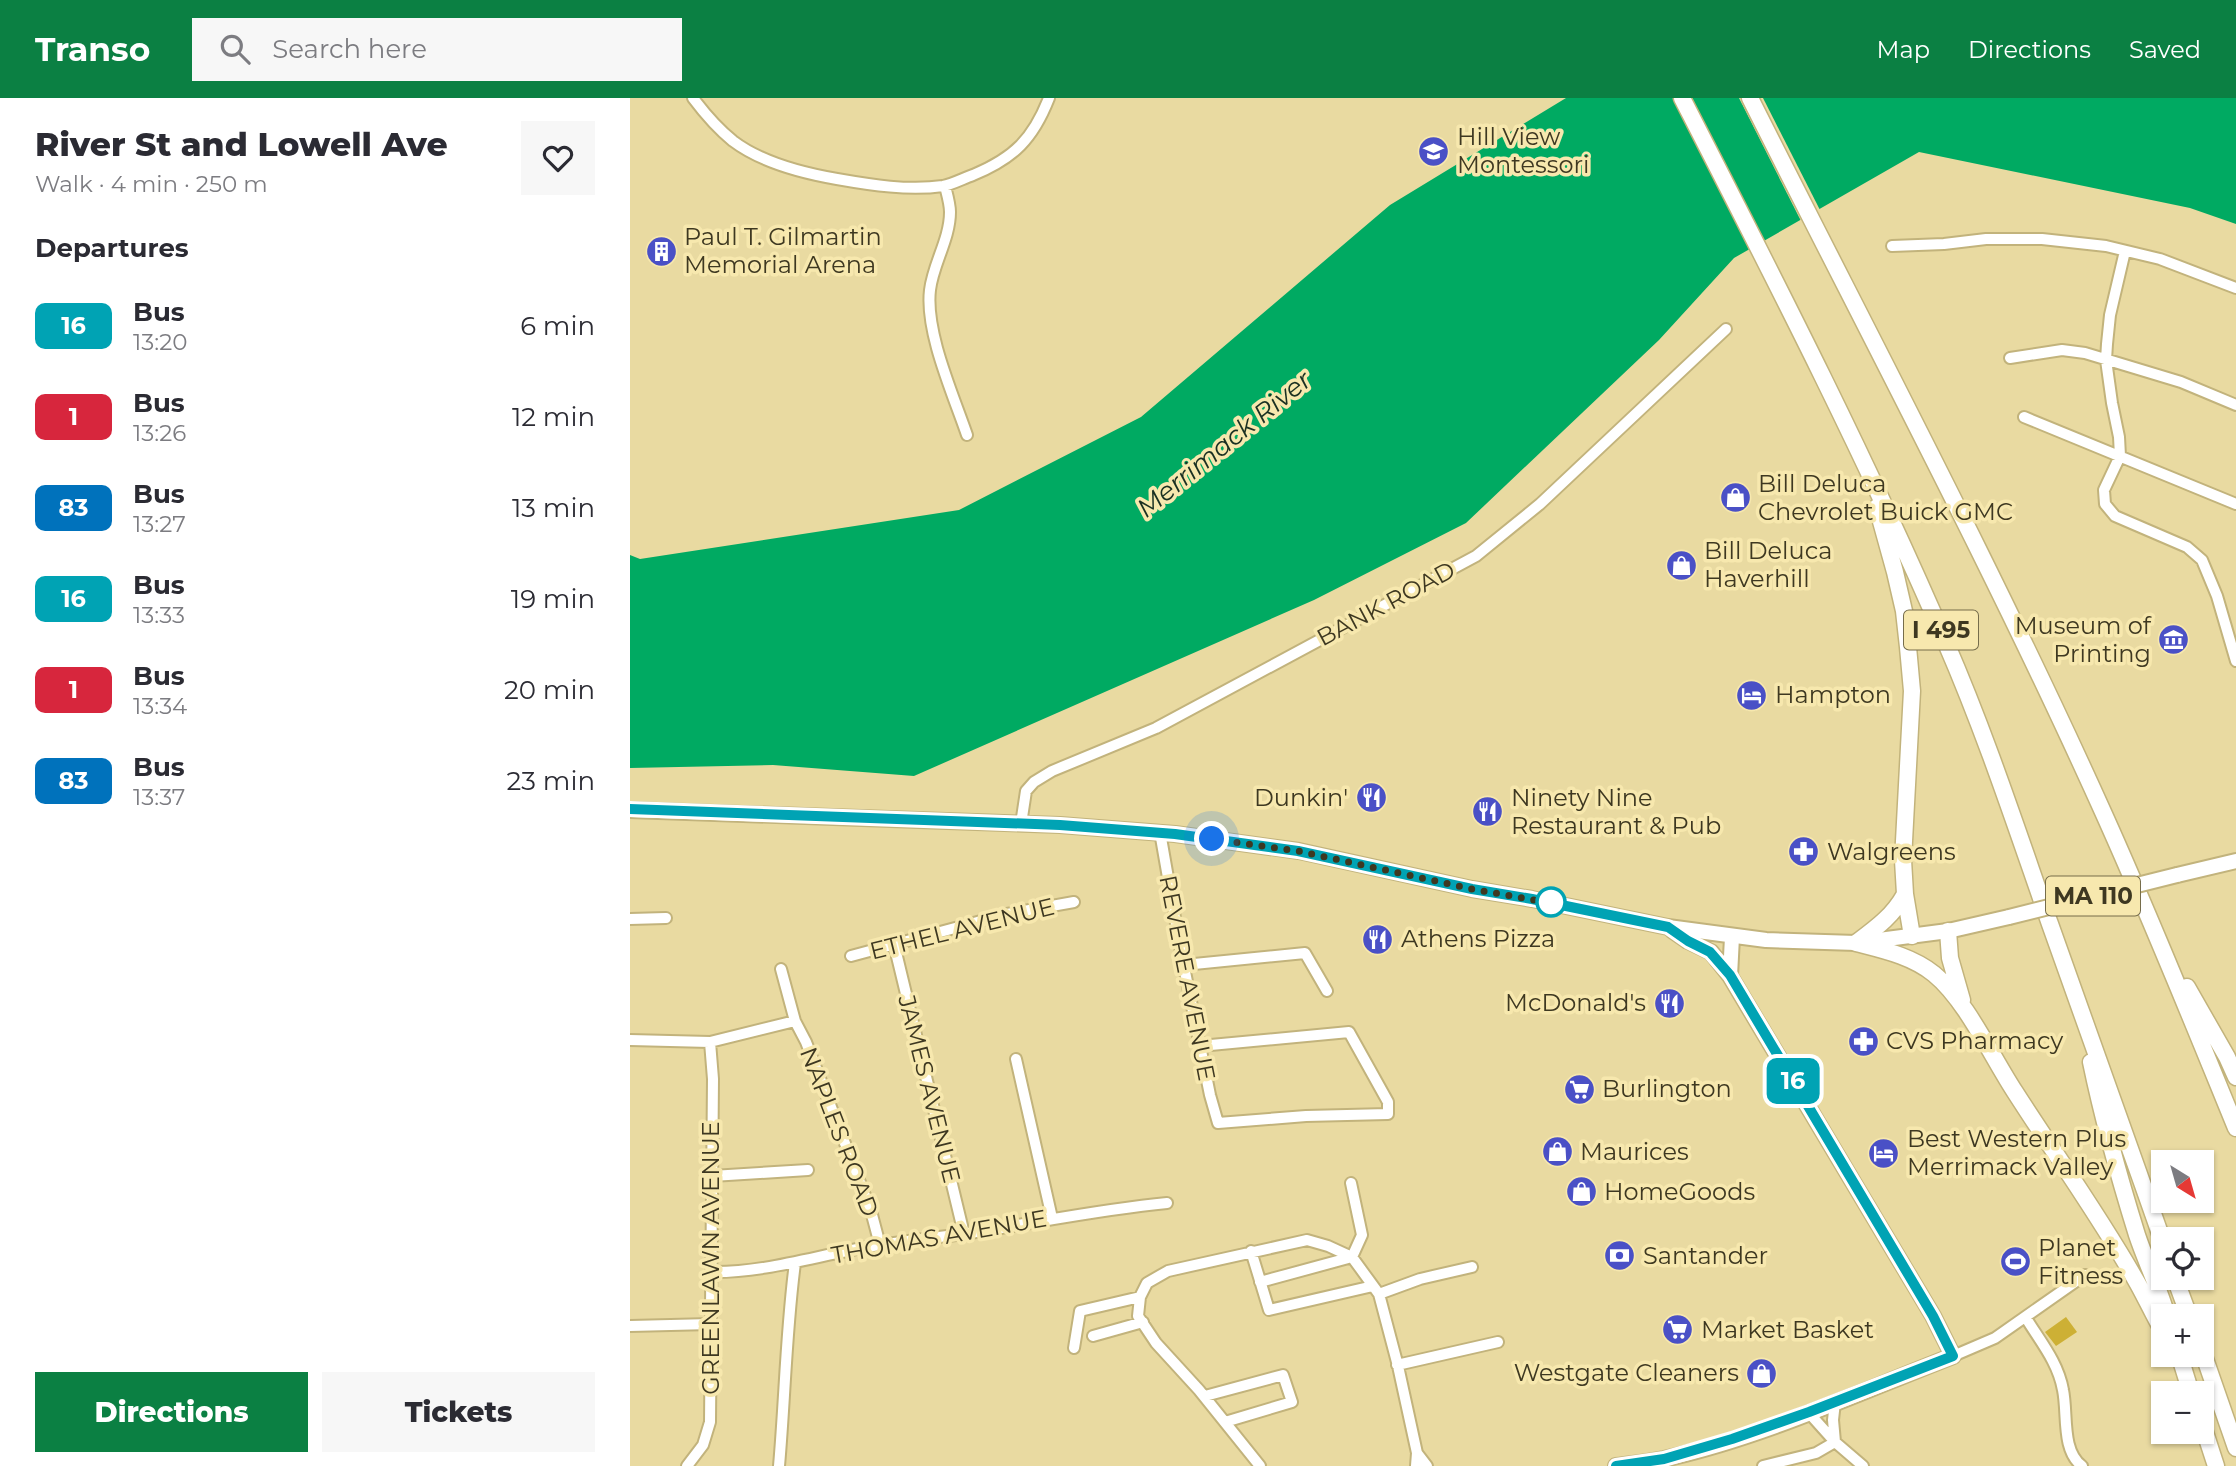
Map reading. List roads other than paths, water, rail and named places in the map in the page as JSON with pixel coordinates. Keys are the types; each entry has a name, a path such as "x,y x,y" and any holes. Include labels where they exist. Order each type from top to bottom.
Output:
{"highway":[{"name":"I 495","path":"1682,98 1868,467 1947,645 1982,732 2158,1227"},
{"name":"I 495","path":"1750,98 2037,671 2103,812 2236,1129"},
{"path":"1868,467 1895,572 1908,647 1912,691 1903,860 1912,936"},
{"path":"1856,943 1896,910 1905,894"},
{"path":"1948,931 1950,958 1964,1008"},
{"path":"2155,932 2236,1077"},
{"path":"1856,943 1919,963 1936,976 1964,1008 2016,1094 2081,1192 2151,1309"},
{"path":"2079,1004 2103,1121 2138,1237 2163,1304"},
{"path":"2208,1367 2236,1448"},
{"path":"2209,1444 2216,1466"}],"main road":[{"name":"MA 110","path":"630,810 1021,824 1160,832 1298,851 1472,889 1668,927 1766,940 1856,943 1948,931 2236,861"},
{"path":"1616,1466 1664,1459 1732,1439 1953,1356 1933,1316 1730,975 1710,952 1668,927"},
{"path":"1730,975 1732,937"}],"street":[{"path":"693,98 708,119 735,142 765,159 805,174 905,187 945,186 992,167 1016,151 1040,122 1049,98"},
{"path":"945,186 950,213 945,240 934,267 929,292 930,325 967,435"},
{"path":"1892,246 1986,239 2042,239 2106,246 2160,259 2236,288"},
{"path":"2126,251 2110,315 2106,360 2120,456 2104,490 2105,504 2115,516 2187,547 2202,560 2217,596 2236,660"},
{"name":"BANK ROAD","path":"1021,824 1026,791 1034,782 1052,771 1156,727 1476,556 1540,504 1726,330"},
{"path":"2010,358 2062,350 2085,353 2181,382 2236,405"},
{"path":"2024,417 2236,504"},
{"name":"REVERE AVENUE","path":"1160,832 1200,1046 1218,1123 1306,1116 1388,1114 1388,1102 1349,1032 1200,1046"},
{"name":"ETHEL AVENUE","path":"851,956 1007,914 1074,902"},
{"path":"630,919 666,918"},
{"name":"JAMES AVENUE","path":"894,944 964,1234"},
{"path":"1184,965 1305,953 1327,991"},
{"name":"NAPLES ROAD","path":"781,969 795,1021 839,1126 871,1211 880,1245"},
{"path":"630,1040 710,1042 795,1021"},
{"name":"GREENLAWN AVENUE","path":"687,1466 700,1451 709,1432 713,1079 710,1042"},
{"path":"1016,1059 1052,1218"},
{"path":"712,1176 808,1170"},
{"path":"1260,1282 1352,1257 1362,1236 1352,1183"},
{"name":"THOMAS AVENUE","path":"711,1272 795,1263 880,1245 1167,1203"},
{"path":"1260,1466 1205,1396 1156,1343 1138,1316 1140,1297 1147,1283 1168,1271 1307,1240 1328,1245 1352,1257 1376,1290 1397,1365 1417,1454 1416,1466"},
{"path":"1251,1251 1269,1310 1376,1290 1472,1267"},
{"path":"779,1466 788,1312 795,1263"},
{"path":"1953,1356 1995,1338 2085,1275"},
{"path":"1074,1348 1080,1311 1140,1297"},
{"path":"2026,1318 2054,1362 2063,1389 2069,1450 2082,1466"},
{"path":"1093,1336 1143,1322"},
{"path":"630,1326 711,1324"},
{"path":"1397,1365 1498,1342"},
{"path":"1205,1396 1283,1375 1292,1402 1225,1422"},
{"path":"1835,1402 1835,1442"},
{"path":"1809,1412 1835,1442 1863,1466"},
{"path":"1763,1466 1816,1453 1835,1442"},
{"path":"1417,1454 1427,1466"}],"water":[{"name":"Merrimack River","path":"1566,98 2236,98 2236,224 2190,208 1919,152 1734,258 1659,340 1466,523 1314,600 914,776 773,765 630,768 630,555 640,559 959,510 1141,417 1390,205"}],"place":[{"name":"Hill View Montessori","path":"1434,151"},
{"name":"Paul T. Gilmartin Memorial Arena","path":"661,251"},
{"name":"Bill Deluca Chevrolet Buick GMC","path":"1735,498"},
{"name":"Bill Deluca Haverhill","path":"1681,565"},
{"name":"Museum of Printing","path":"2174,640"},
{"name":"Hampton","path":"1752,695"},
{"name":"Dunkin'","path":"1371,798"},
{"name":"Ninety Nine Restaurant & Pub","path":"1488,812"},
{"name":"Walgreens","path":"1804,852"},
{"name":"Athens Pizza","path":"1378,939"},
{"name":"McDonald's","path":"1669,1003"},
{"name":"CVS Pharmacy","path":"1863,1041"},
{"name":"Burlington","path":"1579,1089"},
{"name":"Maurices","path":"1557,1152"},
{"name":"Best Western Plus Merrimack Valley","path":"1884,1153"},
{"name":"HomeGoods","path":"1581,1192"},
{"name":"Santander","path":"1620,1256"},
{"name":"Planet Fitness","path":"2015,1262"},
{"name":"Market Basket","path":"1678,1330"},
{"name":"Westgate Cleaners","path":"1762,1373"}]}
